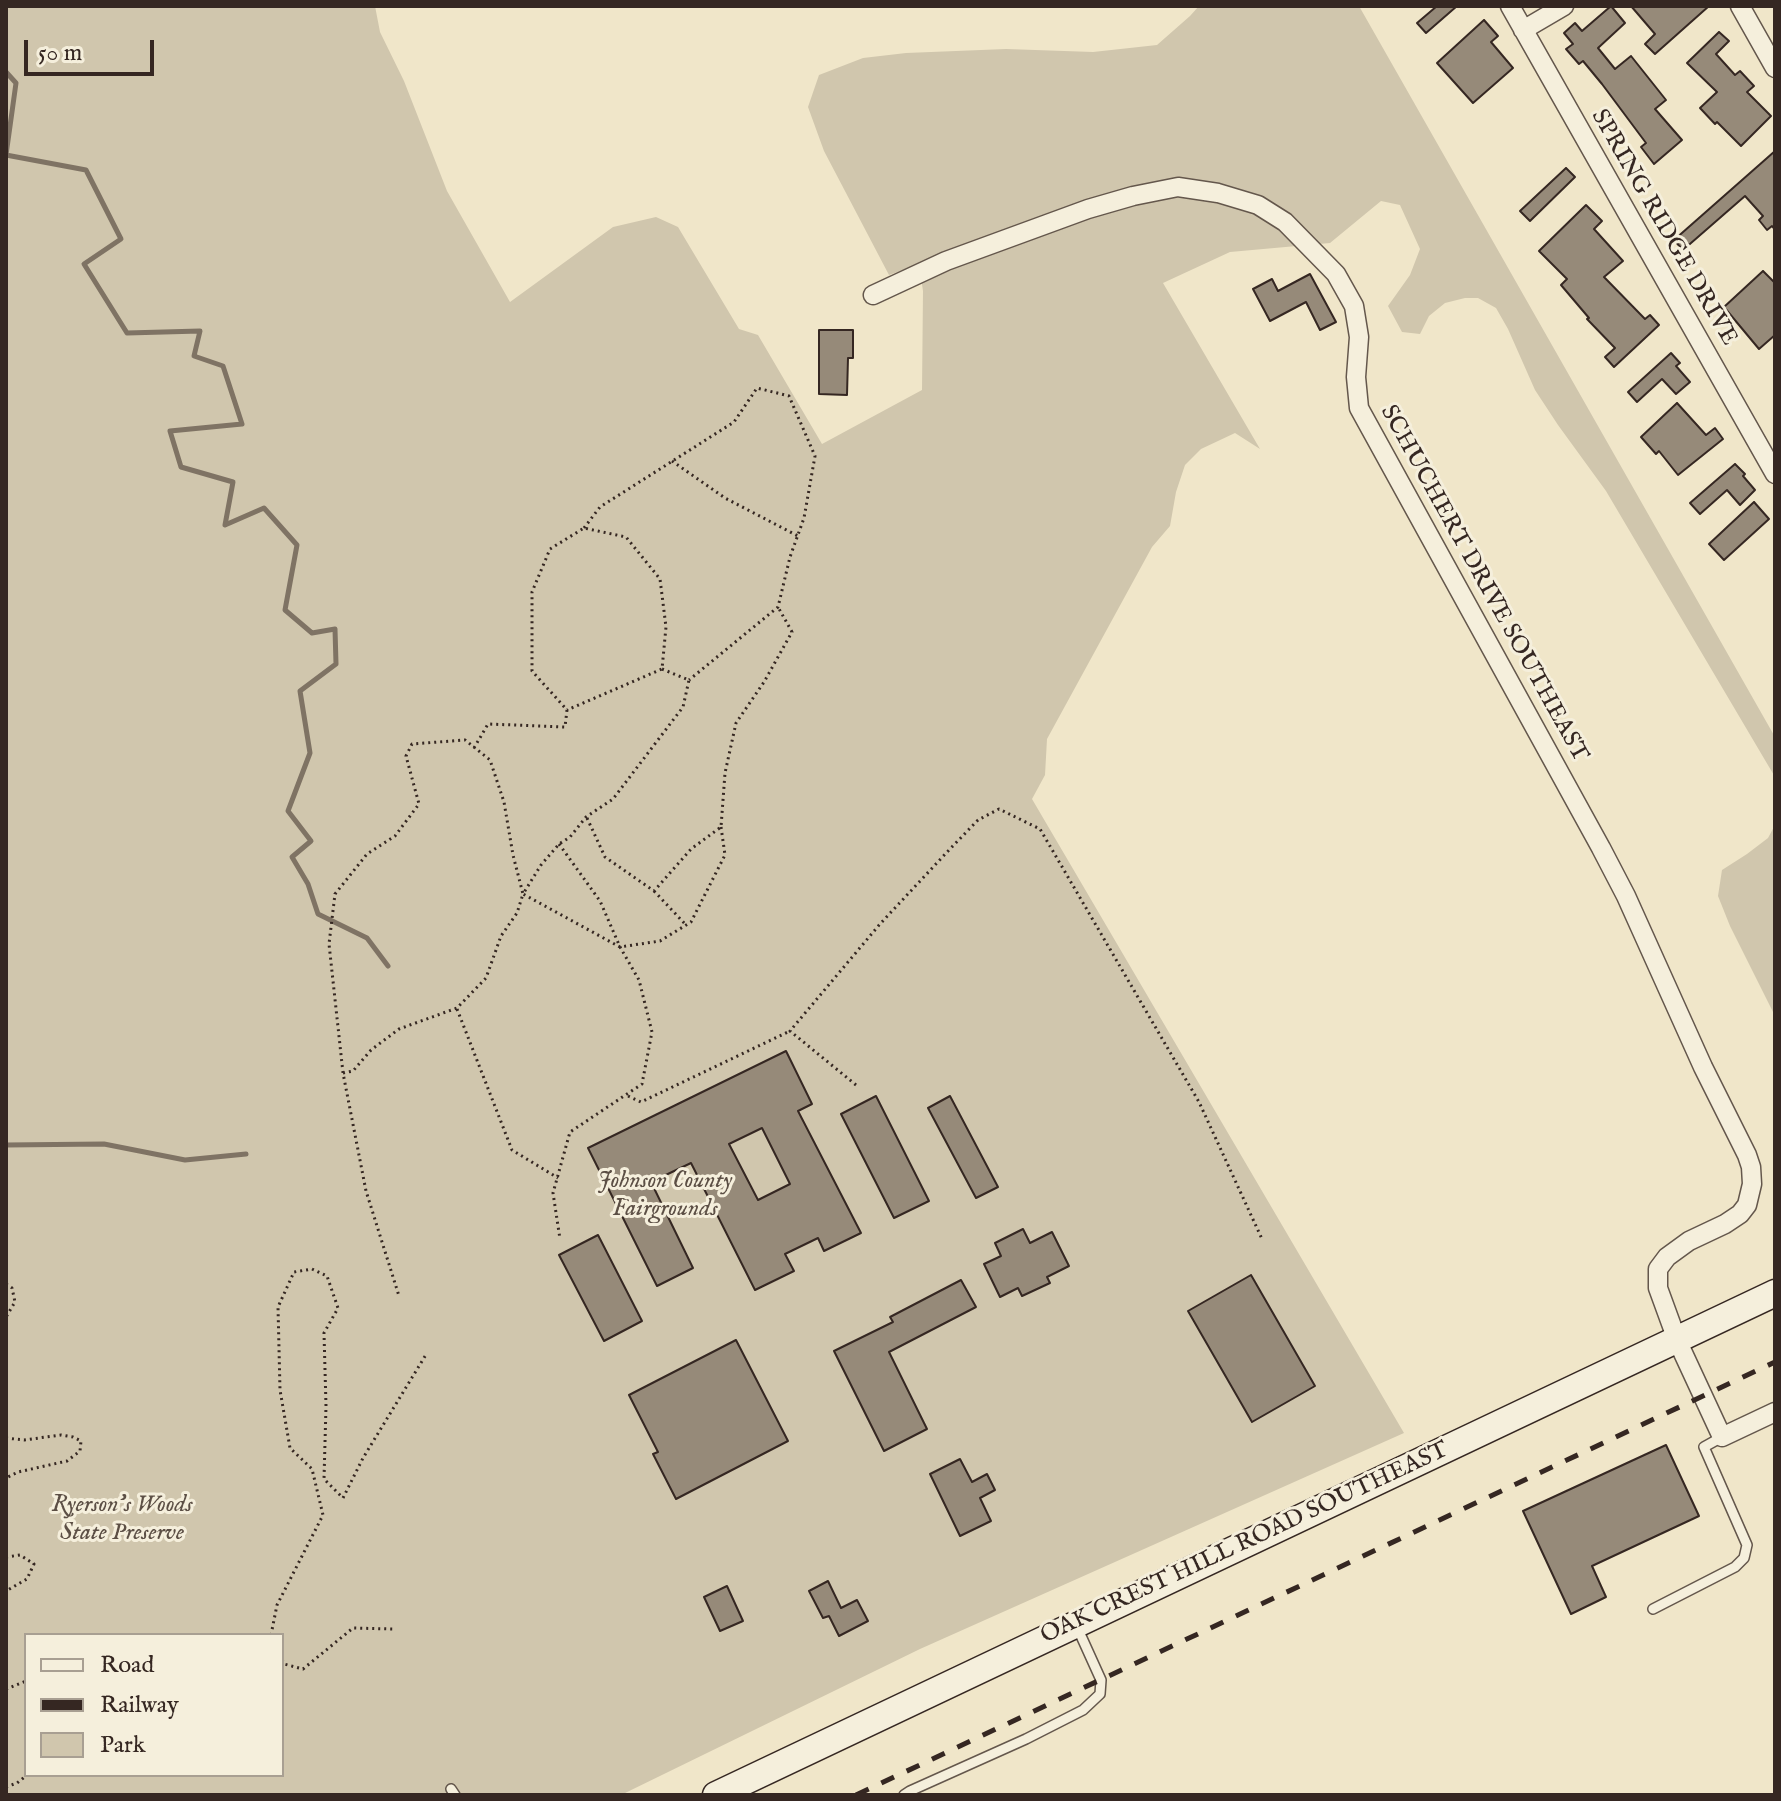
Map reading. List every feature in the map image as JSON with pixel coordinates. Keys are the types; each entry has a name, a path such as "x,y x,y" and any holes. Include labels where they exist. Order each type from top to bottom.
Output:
{"main road":[{"name":"OAK CREST HILL ROAD SOUTHEAST","path":"716,1795 1775,1293"}],"street":[{"name":"SPRING RIDGE DRIVE","path":"1510,6 1773,467"},
{"path":"1523,30 1564,6"},
{"path":"1740,6 1775,68"},
{"name":"SCHUCHERT DRIVE SOUTHEAST","path":"873,295 946,261 1088,209 1178,187 1218,193 1258,205 1285,222 1336,274 1354,306 1359,337 1356,377 1359,408 1626,896 1751,1167 1752,1184 1747,1205 1740,1214 1689,1241 1667,1257 1658,1269 1658,1288 1677,1340"},
{"path":"1677,1340 1722,1437 1775,1412"}],"lane":[{"path":"1653,1609 1735,1567 1744,1558 1747,1545 1704,1447 1722,1437"},
{"path":"904,1795 1083,1710 1100,1694 1101,1680 1076,1624"}],"path":[{"path":"343,1073 353,1071 371,1050 399,1029 457,1008 486,978 501,936 517,913 523,894 541,865 586,817 613,799 683,707 689,680 778,607 790,557 804,518 815,456 789,396 757,388 734,422 600,507 584,528 550,549 532,592 532,671 567,710 565,727 488,724 474,748"},
{"path":"672,461 725,498 798,536"},
{"path":"584,528 626,537 660,579 666,627 662,669"},
{"path":"399,1296 366,1191 343,1073 329,944 335,894 367,854 395,836 419,804 406,756 412,744 465,740 490,760 504,802 523,894 620,947 660,941 691,922 725,855 721,827 725,773 736,723 792,632 778,607"},
{"path":"567,710 662,669 689,680"},
{"path":"626,1095 641,1102 790,1031 880,924 939,861 978,820 999,809 1040,829 1199,1102 1262,1239"},
{"path":"586,817 605,857 654,891 686,925"},
{"path":"654,891 691,849 721,827"},
{"path":"559,844 600,901 620,947 639,980 652,1032 642,1084 570,1132 553,1193 560,1239"},
{"path":"457,1008 512,1150 558,1178"},
{"path":"790,1031 856,1085"},
{"path":"271,1633 277,1605 323,1515 312,1469 290,1448 280,1390 278,1307 294,1272 312,1269 327,1276 338,1308 324,1333 324,1479 343,1498 363,1458 427,1353"},
{"path":"6,1284 12,1288 15,1302 6,1317"},
{"path":"6,1438 24,1440 61,1435 81,1441 80,1451 67,1461 18,1472 6,1478"},
{"path":"6,1557 20,1555 34,1564 27,1579 6,1591"},
{"path":"284,1664 303,1669 353,1628 393,1629"},
{"path":"6,1787 24,1777"}],"green space":[{"name":"Johnson County Fairgrounds","path":"6,6 375,6 380,32 404,81 447,191 510,302 613,227 656,217 678,227 739,329 758,335 822,444 922,390 923,291 919,264 889,275 824,151 808,107 819,75 863,58 906,53 1006,49 1093,52 1157,45 1199,6 1359,6 1775,737 1775,777 1606,491 1535,390 1496,308 1478,298 1445,303 1429,316 1420,334 1402,332 1388,306 1410,275 1420,249 1400,205 1381,201 1330,243 1230,252 1163,283 1260,449 1235,433 1201,449 1185,465 1170,526 1152,547 1047,739 1045,775 1032,799 1404,1433 920,1649 621,1795 6,1795"},
{"path":"1775,825 1775,1016 1718,896 1722,870 1768,838"}],"building":[{"path":"1437,6 1457,6 1426,33 1417,23"},
{"path":"1611,6 1625,23 1598,48 1615,69 1631,56 1666,100 1655,109 1682,140 1654,164 1641,147 1646,143 1602,84 1583,61 1579,64 1566,49 1573,44 1564,33 1575,23 1582,31"},
{"path":"1631,6 1709,6 1655,54 1645,44 1655,34"},
{"path":"1484,20 1498,36 1491,42 1513,68 1473,103 1437,63"},
{"path":"1719,32 1729,41 1716,54 1735,75 1740,71 1754,86 1747,92 1771,116 1741,146 1700,108 1717,92 1687,63"},
{"path":"1775,151 1775,230 1772,226 1767,230 1759,220 1763,216 1745,196 1683,250 1674,240"},
{"path":"1566,168 1575,177 1530,221 1520,211"},
{"path":"1586,205 1602,221 1594,229 1623,261 1604,277 1645,319 1650,315 1659,325 1614,367 1605,357 1615,348 1561,285 1567,279 1539,251"},
{"path":"1763,271 1775,283 1775,335 1759,349 1724,307"},
{"path":"1310,274 1336,322 1320,330 1306,302 1270,321 1253,289 1272,279 1278,291"},
{"path":"819,330 853,330 853,358 848,358 847,395 819,394"},
{"path":"1671,353 1680,363 1676,366 1690,382 1676,394 1662,379 1637,402 1628,392"},
{"path":"1677,403 1706,435 1715,428 1723,439 1678,475 1659,451 1656,454 1641,437"},
{"path":"1735,464 1755,490 1740,505 1727,490 1700,514 1690,503"},
{"path":"1754,502 1769,519 1724,560 1709,544"},
{"path":"786,1051 812,1104 798,1111 861,1233 824,1251 818,1238 785,1254 794,1271 755,1290 691,1163 651,1182 693,1268 657,1286 588,1148","holes":["762,1128 790,1184 758,1200 729,1144"]},
{"path":"876,1096 929,1201 894,1218 841,1114"},
{"path":"950,1096 998,1187 976,1198 928,1108"},
{"path":"1023,1229 1030,1243 1052,1232 1069,1266 1047,1277 1050,1283 1022,1296 1018,1288 1000,1297 984,1264 1001,1256 995,1243"},
{"path":"598,1235 642,1321 604,1341 559,1255"},
{"path":"1251,1275 1315,1386 1252,1422 1188,1311"},
{"path":"961,1280 976,1307 889,1352 927,1429 884,1451 834,1351 893,1322 890,1317"},
{"path":"736,1340 788,1441 676,1499 653,1454 658,1452 629,1395"},
{"path":"1666,1445 1699,1516 1592,1566 1606,1597 1571,1614 1523,1511"},
{"path":"960,1459 972,1482 987,1474 995,1490 980,1498 991,1521 960,1536 930,1474"},
{"path":"828,1581 841,1608 857,1600 868,1621 839,1636 829,1616 823,1618 809,1591"},
{"path":"727,1586 743,1621 720,1631 704,1597"}],"waterway":[{"path":"6,72 16,83 6,155"},
{"path":"6,155 86,170 121,239 84,264 127,333 200,331 194,356 223,366 242,424 170,431 181,467 233,482 225,525 264,508 297,545 285,610 312,633 335,629 336,664 300,691 310,753 288,811 311,841 292,857 308,884 318,914 367,938 388,966"},
{"path":"6,1145 104,1144 185,1160 246,1154"}],"railway":[{"path":"856,1795 1775,1362"}],"park label":[{"name":"Ryerson's Woods State Preserve","path":"122,1520"}]}
